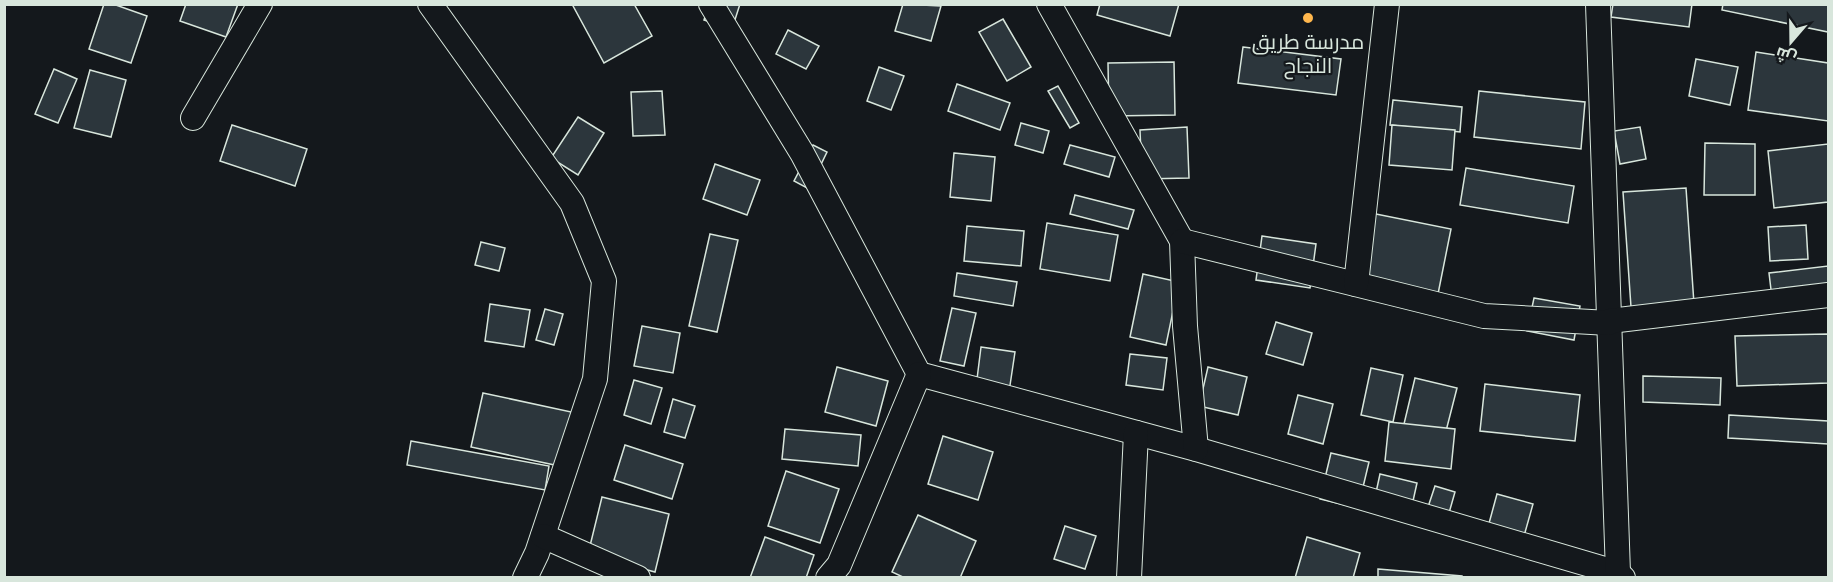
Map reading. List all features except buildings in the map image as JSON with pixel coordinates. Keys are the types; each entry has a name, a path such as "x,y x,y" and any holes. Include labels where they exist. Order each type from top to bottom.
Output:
{"street":[{"path":"193,118 260,4"},
{"path":"430,4 572,203 604,280 595,379 543,537 525,578"},
{"path":"711,4 802,153 919,374 1196,449 1621,575 1609,323 1598,4"},
{"path":"1356,284 1387,4"},
{"path":"1051,6 1182,241 1185,326 1196,449"},
{"path":"1182,241 1484,316 1609,323 1610,321 1828,295"},
{"path":"828,578 839,565 919,374"},
{"path":"1129,578 1136,433"},
{"path":"543,537 638,578"}],"place":[{"name":"مدرسة طريق النجاح","path":"1308,18"}]}
